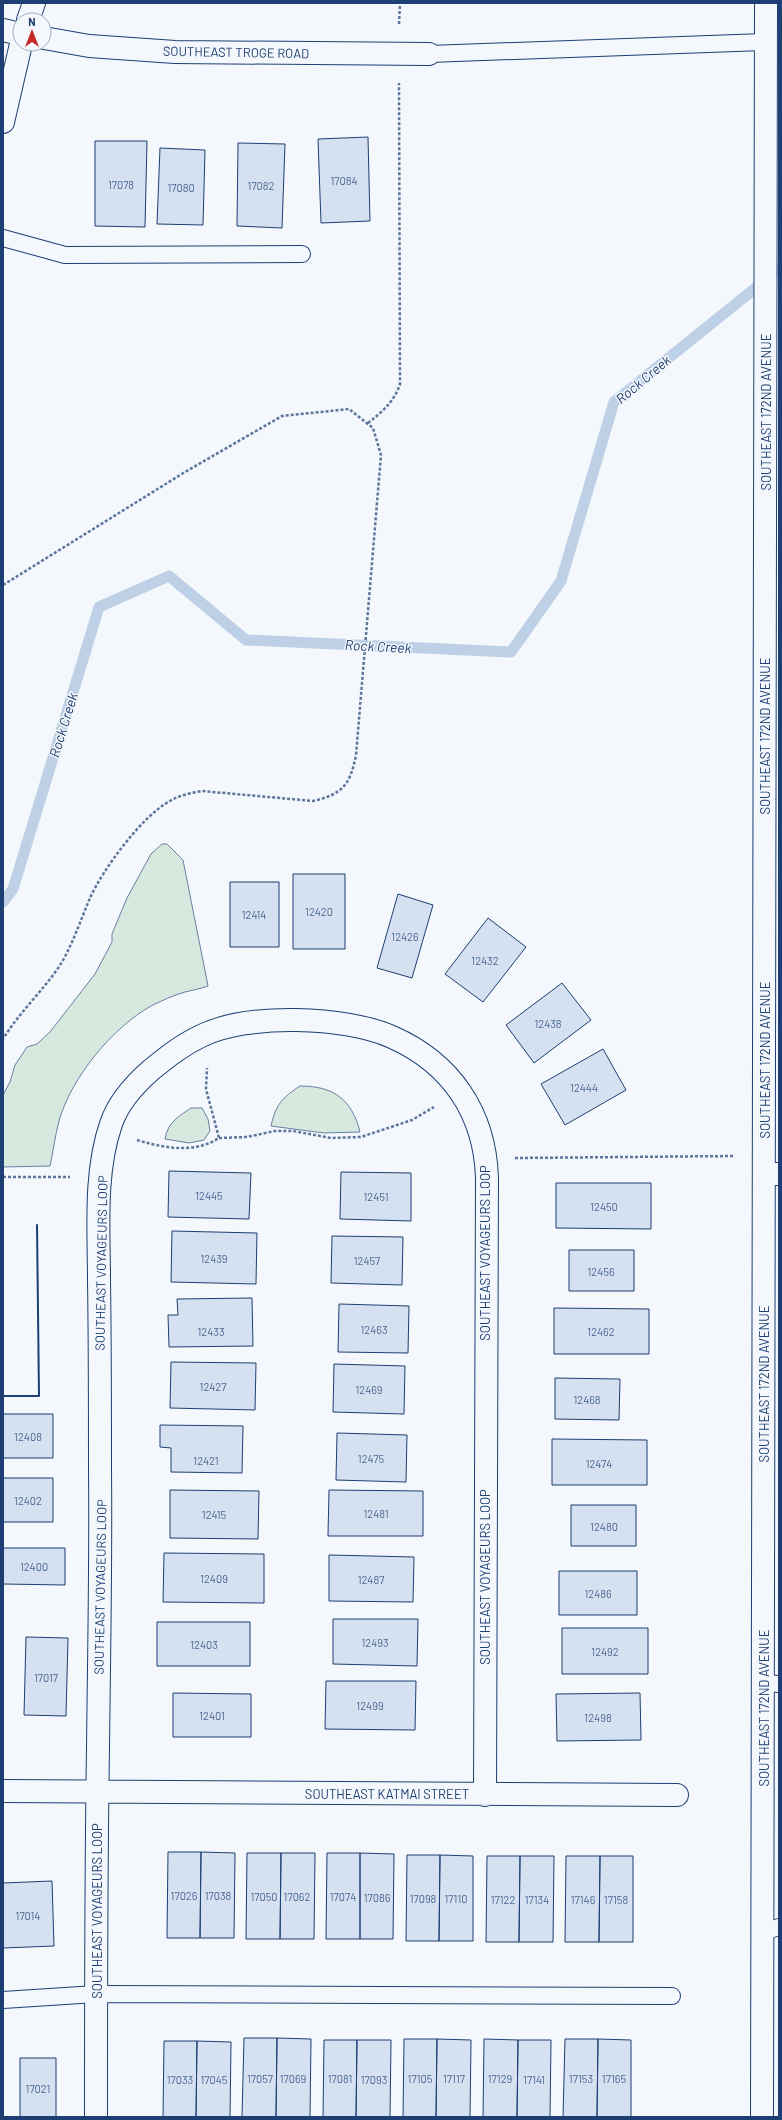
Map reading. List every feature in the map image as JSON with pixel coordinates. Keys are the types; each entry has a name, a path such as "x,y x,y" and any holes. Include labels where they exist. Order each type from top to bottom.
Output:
{"street":[{"name":"SOUTHEAST 172ND AVENUE","path":"762,2117 771,1930 766,107 773,42 766,3"},
{"name":"SOUTHEAST TROGE ROAD","path":"52,39 89,46 175,52 429,54"},
{"path":"3,122 20,52"},
{"name":"SOUTHEAST VOYAGEURS LOOP","path":"96,2117 97,1791 101,1538 99,1226 102,1164 111,1122 123,1101 140,1080 176,1050 203,1034 236,1024 272,1020 333,1022 378,1030 412,1046 440,1067 461,1091 476,1124 486,1160 484,1795"},
{"name":"SOUTHEAST KATMAI STREET","path":"3,1791 677,1795"}],"lane":[{"path":"429,54 773,42"},
{"path":"3,238 64,255 302,254"},
{"path":"3,2000 96,1994 672,1996"}],"path":[{"path":"368,423 384,410 392,401 396,396 400,384 400,3"},
{"path":"3,585 185,472 282,416 349,409 373,428 381,455 356,755 348,783 327,798 313,801 202,791 185,794 169,801 131,836 114,858 90,898 61,962 12,1023 3,1039"},
{"path":"212,1032 206,1089 219,1138"},
{"path":"109,1133 175,1149 208,1145 219,1138 247,1137 275,1131 293,1131 331,1138 361,1137 412,1120 461,1091"},
{"path":"486,1160 525,1157 769,1168"},
{"path":"3,1177 101,1178"}],"shaded area":[{"path":"162,844 167,844 183,860 208,986 176,995 151,1006 136,1015 108,1041 83,1072 65,1105 59,1121 50,1166 3,1167 3,1095 10,1082 15,1065 27,1047 37,1044 50,1032 95,974 112,942 112,934 127,898 151,854"},
{"path":"300,1086 322,1089 339,1097 352,1111 360,1132 324,1133 271,1126 275,1112 281,1102"},
{"path":"191,1108 202,1108 208,1119 210,1131 204,1140 189,1143 165,1139 168,1128 171,1124"}],"building":[{"path":"368,137 370,221 321,223 318,139"},
{"path":"95,141 147,141 145,227 95,226"},
{"path":"238,143 285,144 282,228 237,226"},
{"path":"160,148 205,150 203,225 157,224"},
{"path":"293,874 345,874 345,949 293,949"},
{"path":"230,882 279,882 279,947 230,947"},
{"path":"398,894 433,905 412,978 377,968"},
{"path":"488,918 526,947 483,1002 445,974"},
{"path":"562,983 591,1020 534,1063 506,1025"},
{"path":"603,1049 626,1090 565,1125 541,1084"},
{"path":"169,1171 251,1173 249,1219 168,1217"},
{"path":"341,1172 411,1173 411,1221 340,1219"},
{"path":"556,1183 651,1183 651,1229 556,1228"},
{"path":"172,1231 257,1233 256,1284 171,1282"},
{"path":"332,1236 403,1237 402,1285 331,1283"},
{"path":"569,1250 634,1250 634,1291 569,1291"},
{"path":"252,1298 253,1346 169,1347 168,1315 178,1315 177,1299"},
{"path":"339,1304 409,1306 408,1353 338,1352"},
{"path":"554,1308 649,1309 649,1354 554,1354"},
{"path":"171,1362 256,1363 255,1410 170,1408"},
{"path":"334,1364 405,1366 404,1414 333,1412"},
{"path":"555,1378 620,1379 619,1420 555,1419"},
{"path":"3,1414 53,1414 53,1458 3,1458"},
{"path":"160,1425 243,1426 242,1473 171,1472 171,1448 160,1447"},
{"path":"337,1433 407,1435 406,1482 336,1480"},
{"path":"552,1439 647,1440 647,1485 552,1485"},
{"path":"3,1478 53,1478 53,1522 3,1522"},
{"path":"170,1490 259,1491 258,1539 170,1538"},
{"path":"329,1490 423,1491 423,1536 328,1536"},
{"path":"571,1505 636,1505 636,1546 571,1546"},
{"path":"3,1548 65,1548 65,1585 3,1584"},
{"path":"164,1553 264,1554 264,1603 163,1602"},
{"path":"329,1555 414,1557 413,1602 329,1601"},
{"path":"559,1571 637,1571 637,1615 559,1615"},
{"path":"333,1619 418,1619 417,1666 333,1664"},
{"path":"157,1622 250,1622 250,1666 157,1666"},
{"path":"562,1628 648,1628 648,1674 562,1674"},
{"path":"26,1637 68,1638 66,1716 24,1715"},
{"path":"326,1681 416,1681 415,1730 325,1729"},
{"path":"173,1693 251,1694 251,1737 173,1737"},
{"path":"640,1693 641,1740 557,1741 556,1694"},
{"path":"168,1852 201,1852 200,1938 167,1938"},
{"path":"201,1852 235,1853 234,1938 200,1938"},
{"path":"247,1853 281,1853 280,1939 246,1939"},
{"path":"281,1853 315,1853 314,1939 280,1939"},
{"path":"327,1853 360,1853 360,1939 326,1939"},
{"path":"360,1853 394,1854 393,1939 360,1939"},
{"path":"407,1855 440,1855 439,1941 406,1941"},
{"path":"440,1855 473,1856 473,1941 439,1941"},
{"path":"487,1856 520,1856 519,1942 486,1942"},
{"path":"520,1856 554,1856 553,1942 519,1942"},
{"path":"566,1856 600,1856 599,1942 565,1942"},
{"path":"600,1856 633,1856 633,1942 599,1942"},
{"path":"52,1881 54,1946 3,1948 3,1883"},
{"path":"244,2038 277,2038 276,2117 242,2117"},
{"path":"277,2038 311,2039 310,2117 276,2117"},
{"path":"404,2039 437,2039 436,2117 403,2117"},
{"path":"437,2039 471,2040 470,2117 436,2117"},
{"path":"484,2039 518,2040 517,2117 483,2117"},
{"path":"565,2039 598,2039 597,2117 563,2117"},
{"path":"598,2039 631,2040 631,2117 597,2117"},
{"path":"324,2040 357,2040 356,2117 323,2117"},
{"path":"357,2040 391,2040 390,2117 356,2117"},
{"path":"518,2040 551,2040 550,2117 517,2117"},
{"path":"164,2041 197,2041 196,2117 163,2117"},
{"path":"197,2041 231,2042 230,2117 196,2117"},
{"path":"20,2058 56,2058 56,2117 20,2117"}],"waterway":[{"name":"Rock Creek","path":"3,902 13,889 99,607 169,576 246,640 511,652 561,581 614,402 779,269"}],"wall":[{"path":"3,1396 39,1396 37,1225"}]}
